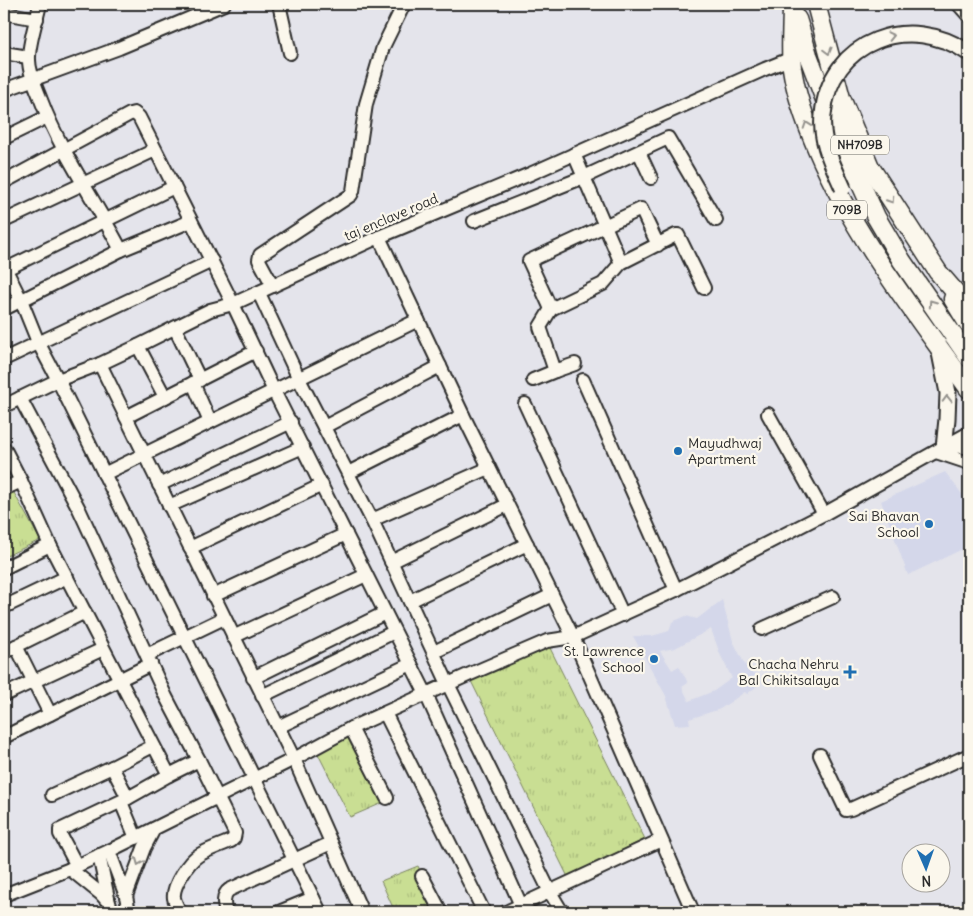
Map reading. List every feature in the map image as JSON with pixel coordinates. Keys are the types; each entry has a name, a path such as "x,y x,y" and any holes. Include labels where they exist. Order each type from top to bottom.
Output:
{"highway":[{"name":"709B","path":"792,4 792,68 807,127 831,183 876,257 969,389"},
{"name":"NH709B","path":"792,4 808,55 838,134 876,217 902,261 969,358"},
{"name":"NH709B","path":"816,4 840,98 870,167 938,272 969,308"},
{"path":"938,272 969,325"}],"main road":[{"path":"960,4 969,14"},
{"path":"969,52 941,38 920,33 898,34 867,44 849,58 835,76 826,97 822,125 825,144 843,188 878,248 969,379"},
{"path":"945,322 969,342"},
{"path":"938,345 948,393 947,419 940,450 959,445 969,446"}],"street":[{"path":"40,4 28,57 33,79 47,117 64,151 121,250"},
{"path":"4,90 119,48 224,4"},
{"path":"279,4 290,53"},
{"path":"273,286 259,260 260,254 350,195 353,191 366,104 383,47 404,4"},
{"path":"4,13 37,19"},
{"path":"4,52 28,57"},
{"name":"taj enclave road","path":"4,406 58,380 100,364 210,310 233,304 259,293 379,237 439,213 765,68 792,58"},
{"path":"4,182 130,114 134,113 139,117 426,694 522,908"},
{"path":"4,138 47,117"},
{"path":"474,221 584,177 667,138 670,138 716,220"},
{"path":"4,222 154,150"},
{"path":"639,152 651,178"},
{"path":"574,154 621,263"},
{"path":"174,187 4,268 21,300 38,342 320,912"},
{"path":"551,308 529,261 641,209 658,245"},
{"path":"4,309 121,250 191,221"},
{"path":"555,371 540,327 551,308 603,284 621,263 678,235 704,288"},
{"path":"379,237 462,416 573,637 693,912"},
{"path":"4,359 212,261"},
{"path":"259,293 299,379 372,520 448,684 550,892 562,912"},
{"path":"104,474 418,320"},
{"path":"175,328 210,422"},
{"path":"138,346 166,397"},
{"path":"126,417 256,351"},
{"path":"100,364 294,759 362,912"},
{"path":"534,380 575,364"},
{"path":"324,428 440,366"},
{"path":"583,380 676,590"},
{"path":"20,398 79,509 166,697 218,796 235,836 231,841 199,855 191,862 179,879 174,893 174,898 180,912"},
{"path":"525,404 619,616"},
{"path":"768,414 824,514"},
{"path":"348,473 462,416"},
{"path":"159,485 290,422"},
{"path":"4,895 74,868 294,759 351,728 547,641 573,637 676,590 824,514 969,433"},
{"path":"169,506 303,447"},
{"path":"4,450 21,481 50,545 169,775"},
{"path":"940,450 969,463"},
{"path":"372,520 489,468"},
{"path":"4,489 21,481"},
{"path":"190,548 322,485"},
{"path":"391,562 507,505"},
{"path":"213,596 346,534"},
{"path":"410,601 527,544"},
{"path":"4,568 50,545"},
{"path":"233,637 366,575"},
{"path":"4,607 67,577"},
{"path":"434,652 552,595"},
{"path":"762,629 833,597"},
{"path":"4,652 85,612"},
{"path":"253,678 385,614"},
{"path":"4,737 119,680 185,637 224,618"},
{"path":"262,696 394,632"},
{"path":"16,646 50,714"},
{"path":"4,695 103,649"},
{"path":"278,727 411,664"},
{"path":"385,713 484,912"},
{"path":"351,728 387,798"},
{"path":"52,795 153,746"},
{"path":"820,755 846,810 969,755"},
{"path":"111,908 101,894 74,868 60,830 124,800 199,760"},
{"path":"112,767 136,838"},
{"path":"126,896 144,848 154,829"},
{"path":"506,912 522,908 550,892 661,840"},
{"path":"226,912 224,904 226,892 331,843"},
{"path":"104,853 126,896 130,912"},
{"path":"104,853 111,908"},
{"path":"422,876 441,912"},
{"path":"279,912 313,898"}],"shaded area":[{"name":"Sai Bhavan School","path":"945,472 969,503 969,546 908,575 881,501"},
{"name":"St. Lawrence School","path":"722,600 733,641 744,663 762,682 747,694 745,692 720,709 689,719 690,724 675,725 666,696 633,636 652,636 669,631 672,622 686,616 697,619","holes":["711,629 720,654 732,678 714,691 689,701 682,687 688,683 679,666 672,670 660,651 675,648"]}],"green space":[{"path":"13,491 40,540 4,557 4,495"},
{"path":"547,642 645,839 568,877 468,675"},
{"path":"354,733 387,801 350,817 316,750"},
{"path":"418,866 440,912 395,912 381,881"}],"place":[{"name":"Mayudhwaj Apartment","path":"678,451"},
{"name":"Sai Bhavan School","path":"929,524"},
{"name":"St. Lawrence School","path":"654,659"},
{"name":"Chacha Nehru Bal Chikitsalaya","path":"850,672"}]}
